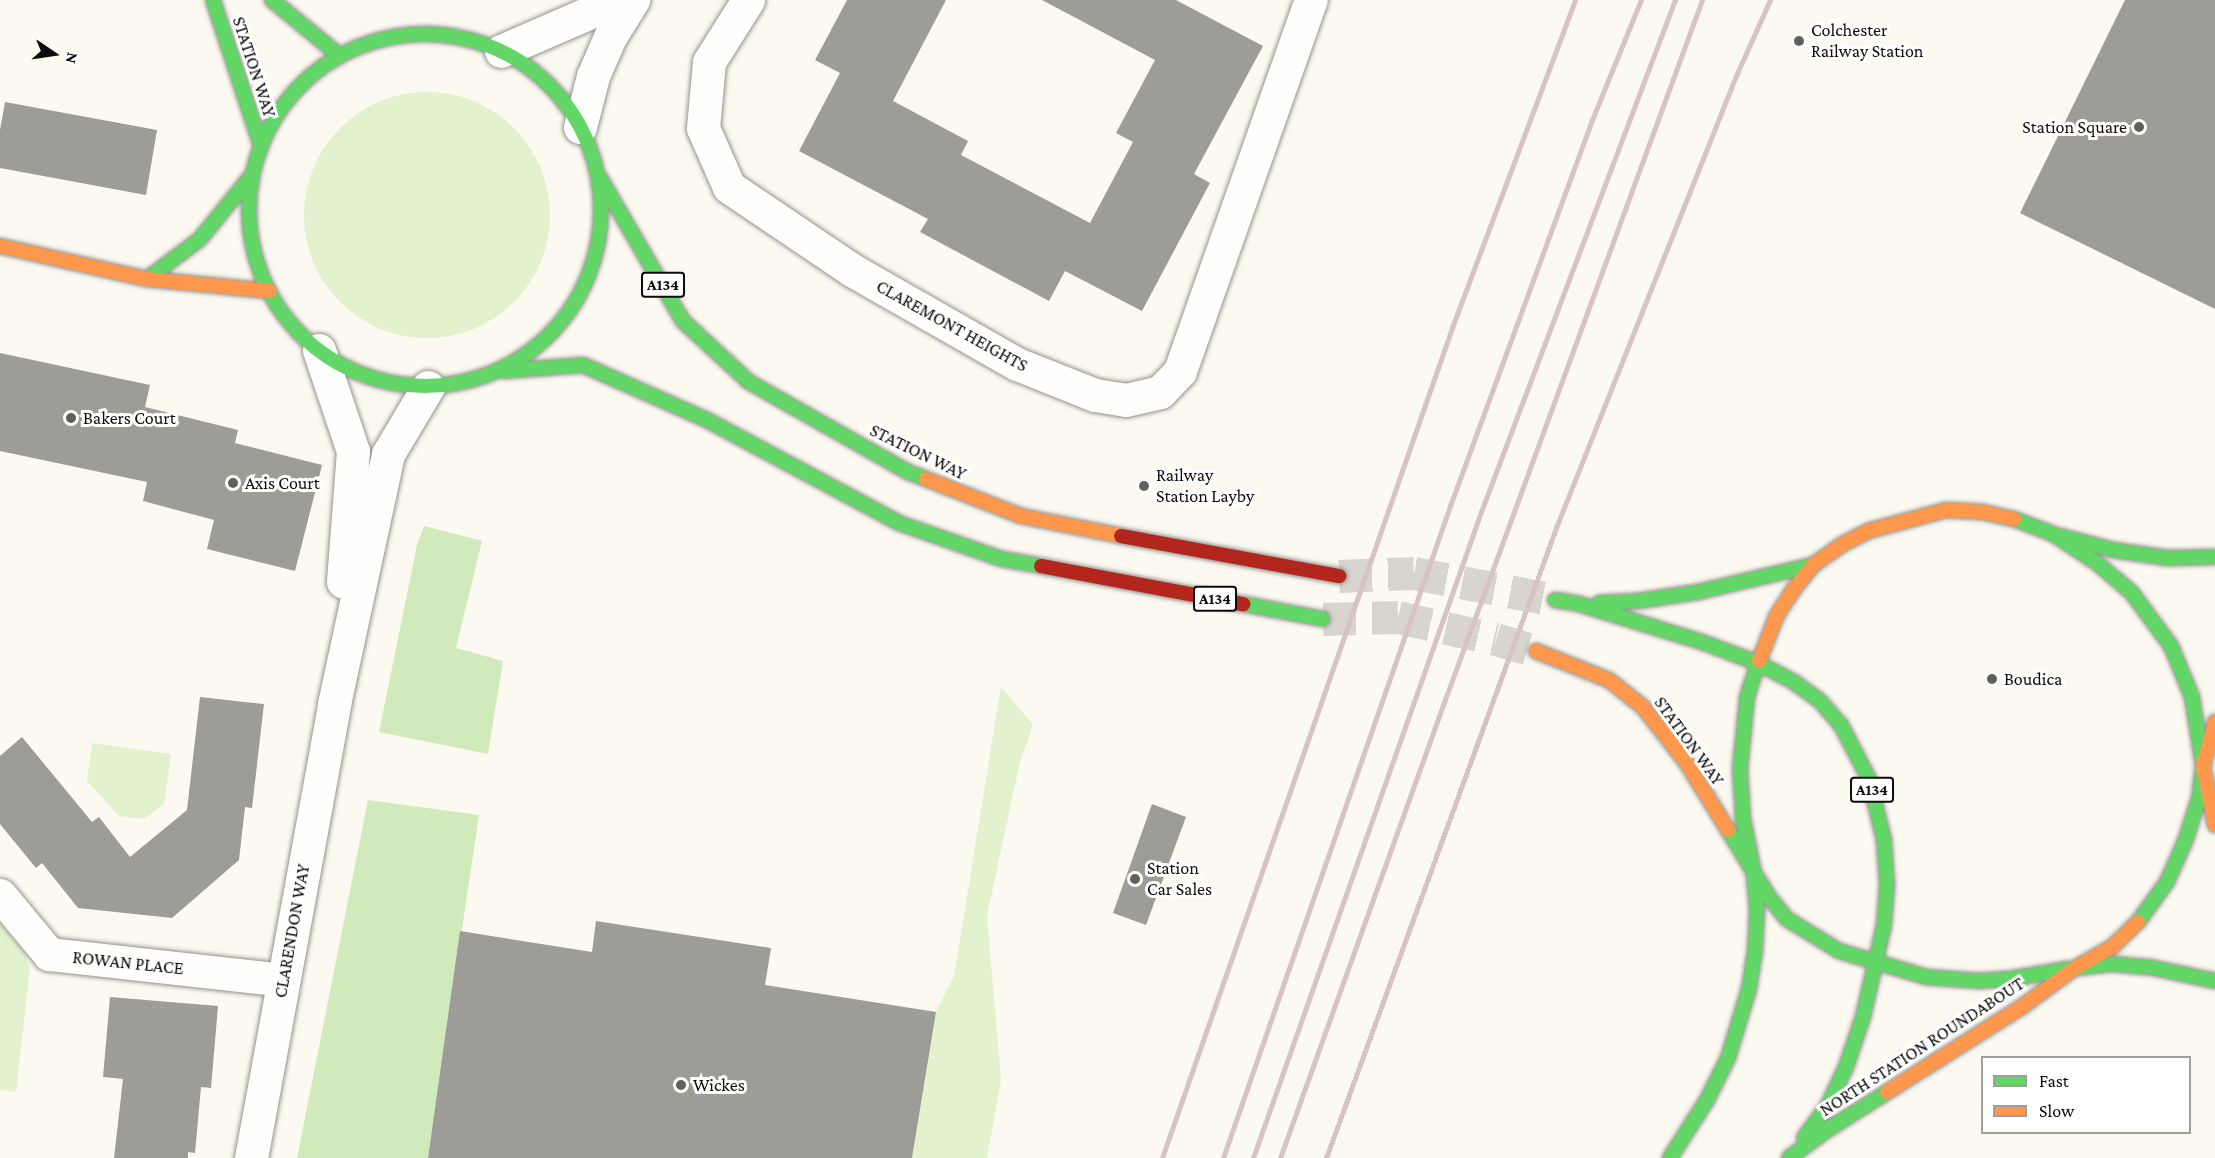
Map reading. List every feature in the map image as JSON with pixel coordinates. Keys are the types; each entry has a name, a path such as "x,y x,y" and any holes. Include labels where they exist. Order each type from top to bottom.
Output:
{"main road":[{"name":"STATION WAY","path":"213,0 261,146"},
{"path":"272,0 340,56"},
{"name":"A134","path":"496,372 532,350 560,323 578,297 591,270 600,220 596,171 580,127 549,86 526,66 501,51 480,43 430,33 400,35 368,44 340,56 293,93 275,118 261,146 252,175 250,232 254,251 269,291 280,310 319,350 353,372 375,381 428,387 467,381 496,372 583,365 716,424 899,523 1002,559 1323,618"},
{"name":"STATION WAY","path":"596,171 683,321 749,382 908,472 1021,516 1179,548 1339,576"},
{"path":"147,279 200,239 252,175"},
{"path":"0,246 147,279 269,291"},
{"name":"NORTH STATION ROUNDABOUT","path":"1670,1158 1707,1100 1739,1029 1755,952 1756,910 1753,868 1743,819 1740,769 1747,697 1777,615 1813,565 1868,531 1920,515 1946,510 1983,512 2021,521 2053,534 2097,563 2132,594 2171,646 2192,697 2203,766 2199,798 2187,839 2168,882 2142,918 2112,947 2075,968 2023,1006 1827,1130 1789,1158"},
{"path":"2053,534 2113,550 2167,558 2215,557"},
{"name":"A134","path":"1579,604 1638,601 1698,592 1813,565"},
{"name":"A134","path":"1555,600 1579,604 1702,642 1758,663"},
{"name":"STATION WAY","path":"1536,651 1609,680 1643,707 1686,762 1753,868"},
{"name":"NORTH STATION ROUNDABOUT","path":"1758,663 1794,682 1820,701 1841,725 1869,780 1884,840 1887,885 1884,925 1863,1017 1846,1067 1827,1107 1789,1158"},
{"path":"2215,722 2203,766 2215,825"},
{"name":"NORTH STATION ROUNDABOUT","path":"1753,868 1768,897 1787,919 1839,951 1875,964 1926,977 1962,981 2010,979 2075,968"},
{"path":"2075,968 2112,964 2149,968 2215,981"}],"street":[{"path":"501,51 618,0"},
{"path":"580,127 593,76 610,37 633,0"},
{"name":"CLAREMONT HEIGHTS","path":"748,0 709,62 703,128 729,187 852,270 1017,364 1095,395 1126,400 1160,392 1180,371 1311,0"},
{"name":"CLARENDON WAY","path":"319,350 353,451 333,704"},
{"name":"CLARENDON WAY","path":"251,1158 333,704 388,454 428,387"},
{"name":"ROWAN PLACE","path":"0,895 49,954 283,980"}],"green space":[{"path":"415,92 439,92 463,97 485,106 514,128 536,157 541,168 548,191 550,215 548,239 541,262 536,273 514,302 485,324 463,333 439,338 415,338 391,333 369,324 349,310 332,293 318,273 309,251 304,227 304,203 309,179 318,157 332,137 349,120 369,106 391,97"},
{"path":"424,526 482,541 456,648 503,661 488,754 379,732 417,545"},
{"path":"1001,687 1033,725 1020,762 987,916 1001,1080 987,1158 912,1158 936,1012 954,976"},
{"path":"92,743 171,754 164,804 144,819 119,816 87,781"},
{"path":"368,800 479,815 428,1158 297,1158"},
{"path":"0,924 24,952 30,969 16,1092 0,1090"}],"building":[{"path":"847,0 946,0 893,101 968,141 961,155 1090,223 1133,142 1116,133 1155,60 1042,0 1176,0 1263,46 1194,174 1210,183 1142,311 1065,271 1049,301 920,232 928,219 799,151 840,73 815,60"},
{"name":"Station Square","path":"2125,0 2215,0 2215,309 2020,213"},
{"path":"5,102 157,130 146,195 0,168 0,130"},
{"path":"0,353 150,385 145,407 238,430 235,443 322,465 295,571 207,549 214,520 143,501 147,482 0,451"},
{"path":"200,697 264,704 252,808 245,807 239,860 172,918 78,908 42,863 36,868 0,824 0,756 22,737 92,822 99,817 130,857 187,810"},
{"path":"1152,804 1186,817 1146,925 1113,913"},
{"name":"Wickes","path":"596,921 771,948 765,985 936,1012 912,1158 428,1158 460,931 592,952"},
{"path":"110,997 218,1006 211,1088 201,1087 195,1153 188,1152 188,1158 114,1158 123,1079 103,1077"}],"tunnel":[{"path":"1339,576 1414,573 1555,600"},
{"path":"1323,619 1398,617 1496,639 1536,651"}],"railway":[{"path":"1162,1158 1453,325 1575,0"},
{"path":"1223,1158 1450,506 1592,120 1641,0"},
{"path":"1253,1158 1481,512 1675,0"},
{"path":"1280,1158 1439,716 1702,0"},
{"path":"1326,1158 1556,528 1736,76 1770,0"}],"traffic: fast":[{"path":"213,0 261,146"},
{"path":"272,0 340,56"},
{"path":"425,34 459,38 492,48 523,64 549,86 571,112 587,143 597,176 601,210 597,244 587,277 571,308 549,334 523,356 492,372 459,382 425,386 391,382 358,372 327,356 301,334 279,308 263,277 253,244 249,210 253,176 263,143 279,112 301,86 327,64 358,48 391,38 425,34"},
{"path":"147,279 200,239 252,175"},
{"path":"600,178 683,321 749,382 908,472 926,479"},
{"path":"504,371 583,365 707,420 899,523 1002,559 1041,566"},
{"path":"2014,519 2053,534 2097,563 2132,593 2171,646 2192,697 2203,766 2199,798 2186,839 2167,882 2138,922"},
{"path":"2060,536 2113,550 2167,558 2215,557"},
{"path":"1599,603 1638,601 1698,592 1813,565"},
{"path":"1555,600 1579,604 1702,642 1758,663 1794,682 1820,701 1841,725 1869,779 1884,840 1887,885 1884,925 1863,1017 1846,1067 1827,1107 1804,1137"},
{"path":"1243,604 1323,619"},
{"path":"1670,1158 1707,1100 1728,1058 1749,989 1755,952 1757,910 1753,868 1743,819 1740,769 1747,697 1759,661"},
{"path":"1728,830 1769,897 1787,919 1839,951 1926,977 1979,981 2010,979 2067,969"},
{"path":"2075,968 2112,964 2149,967 2215,981"},
{"path":"1789,1158 1827,1130 1887,1092"}],"traffic: slow":[{"path":"0,246 147,279 269,291"},
{"path":"926,479 1021,516 1121,536"},
{"path":"1759,661 1777,615 1793,590 1813,565 1843,544 1868,531 1946,510 1983,512 2014,519"},
{"path":"1536,651 1609,680 1643,707 1686,762 1728,830"},
{"path":"2215,722 2203,766 2215,825"},
{"path":"1887,1092 2023,1006 2075,968 2112,947 2138,922"}],"traffic: jam":[{"path":"1121,536 1339,576"},
{"path":"1041,566 1243,604"}],"place":[{"name":"Colchester Railway Station","path":"1799,41"},
{"name":"Station Square","path":"2139,127"},
{"name":"Bakers Court","path":"71,418"},
{"name":"Axis Court","path":"233,483"},
{"name":"Railway Station Layby","path":"1144,486"},
{"name":"Boudica","path":"1992,679"},
{"name":"Station Car Sales","path":"1135,879"},
{"name":"Wickes","path":"681,1085"}]}
